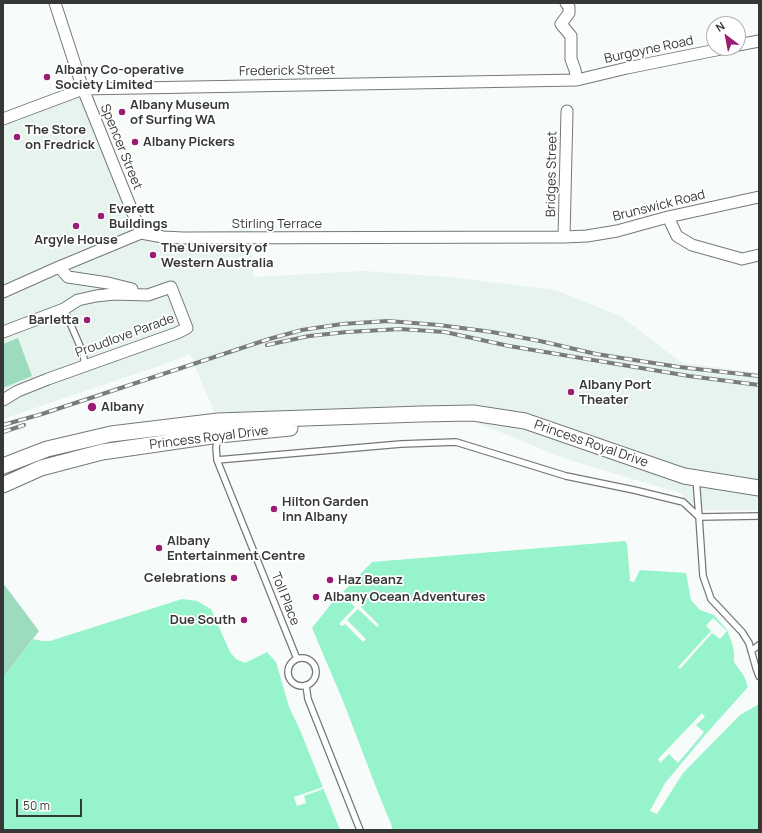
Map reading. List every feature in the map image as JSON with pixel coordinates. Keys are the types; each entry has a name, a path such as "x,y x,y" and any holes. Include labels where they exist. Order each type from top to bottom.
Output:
{"main road":[{"name":"Princess Royal Drive","path":"3,466 47,448 111,434 421,414 473,413 525,421 684,476 759,488"},
{"name":"Princess Royal Drive","path":"3,485 41,468 102,452 219,428"}],"street":[{"name":"Spencer Street","path":"54,3 83,89 141,233"},
{"path":"566,3 569,7 569,13 561,24 571,36 571,59 577,80"},
{"path":"746,44 759,41"},
{"name":"Burgoyne Road","path":"577,80 706,52"},
{"name":"Frederick Street","path":"3,119 83,89 577,80"},
{"name":"Bridges Street","path":"564,237 567,111"},
{"name":"Brunswick Road","path":"564,237 587,236 617,230 759,196"},
{"path":"668,217 677,236 692,245 742,259 759,255"},
{"path":"3,292 141,233"},
{"name":"Stirling Terrace","path":"141,233 163,237 183,238 564,237"},
{"path":"59,267 68,277 108,283 148,295"},
{"name":"Proudlove Parade","path":"3,332 64,309 78,300 114,294 148,295 171,286 186,328 178,333 25,388 3,400"}],"lane":[{"path":"64,309 82,352 84,359 83,366"},
{"name":"Toll Place","path":"219,428 216,447 217,460 297,659"},
{"path":"217,460 401,444 456,442 566,476 683,502 699,517 759,516"},
{"path":"696,478 703,576 711,599 742,632 749,643 759,676"},
{"path":"751,651 759,645"},
{"path":"297,659 306,659 314,665 314,679 306,685 298,685 289,677 288,673 290,665 297,659"},
{"path":"306,685 308,699 360,830"}],"shaded area":[{"path":"83,89 141,233 252,230 253,277 364,271 449,277 556,290 622,317 682,363 759,373 759,510 707,510 683,502 683,494 566,459 468,419 218,421 190,354 165,364 3,419 3,119"},
{"path":"18,338 32,376 3,388 3,344"},
{"path":"625,541 627,544 629,581 634,582 640,570 686,573 691,600 700,610 714,615 727,630 734,652 734,662 744,676 748,687 665,783 650,811 657,814 683,773 740,715 759,704 759,830 393,830 343,701 312,628 331,604 372,562"},
{"path":"3,583 39,631 3,678"},
{"path":"182,599 197,601 211,609 230,652 236,659 245,663 267,652 276,662 289,707 300,730 340,830 3,830 3,678 33,639 50,641"}],"pier":[{"path":"343,591 356,603 360,600 364,604 361,607 379,625 377,627 358,609 347,620 366,639 363,642 345,624 342,626 339,624 355,607 341,593"},
{"path":"713,618 727,631 720,639 712,633 680,669 678,667 711,631 706,626"},
{"path":"702,713 705,717 696,725 704,732 678,763 669,754 660,763 658,759"},
{"path":"323,787 323,789 304,796 306,803 297,806 294,797"}],"railway":[{"path":"3,425 42,414 269,339 302,330 342,324 388,321 439,325 492,332 596,354 679,367 759,376"},
{"path":"267,345 309,336 347,332 400,329 445,332 509,346 689,376 759,385"},
{"path":"3,432 24,425"}],"place":[{"name":"Albany Co-operative Society Limited","path":"47,77"},
{"name":"Albany Museum of Surfing WA","path":"122,112"},
{"name":"The Store on Fredrick","path":"17,137"},
{"name":"Albany Pickers","path":"135,142"},
{"name":"Everett Buildings","path":"101,216"},
{"name":"Argyle House","path":"76,226"},
{"name":"The University of Western Australia","path":"153,255"},
{"name":"Barletta","path":"87,320"},
{"name":"Albany Port Theater","path":"571,392"},
{"name":"Albany","path":"92,407"},
{"name":"Hilton Garden Inn Albany","path":"274,509"},
{"name":"Albany Entertainment Centre","path":"159,548"},
{"name":"Celebrations","path":"234,578"},
{"name":"Haz Beanz","path":"330,580"},
{"name":"Albany Ocean Adventures","path":"316,597"},
{"name":"Due South","path":"244,620"}]}
